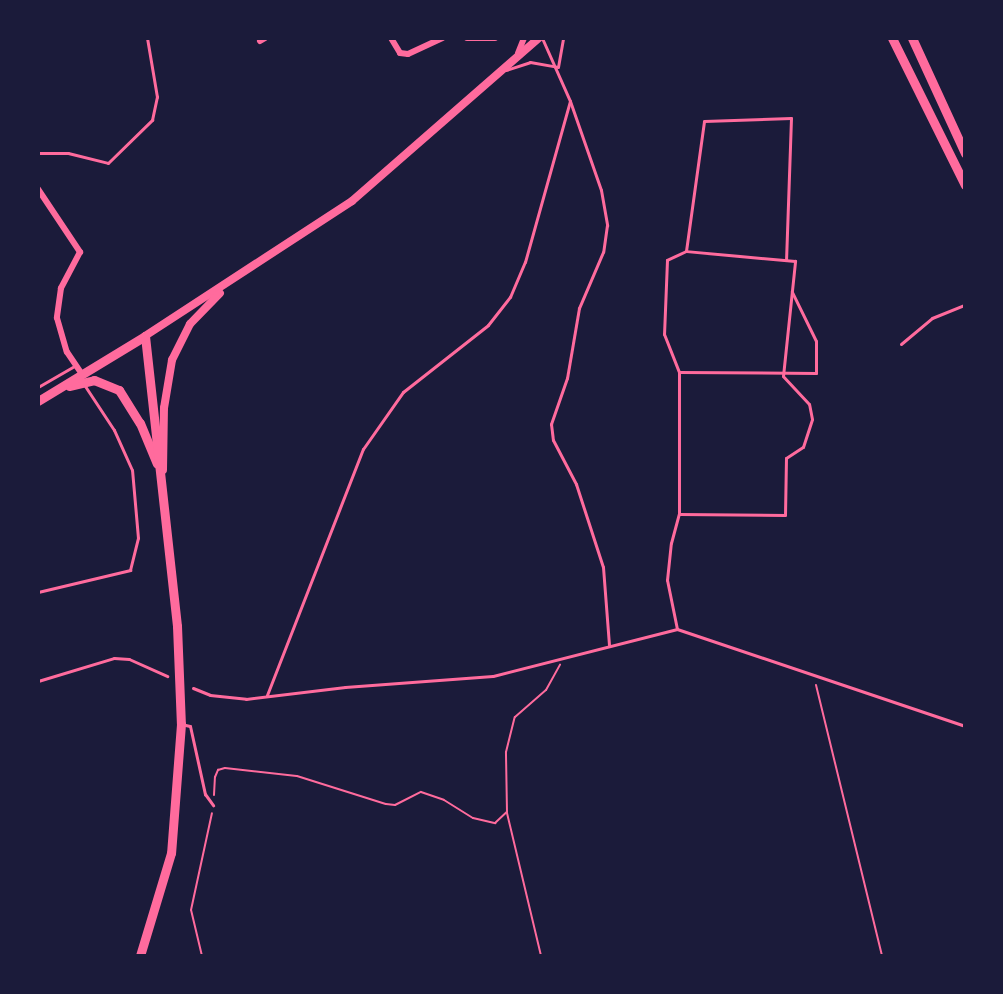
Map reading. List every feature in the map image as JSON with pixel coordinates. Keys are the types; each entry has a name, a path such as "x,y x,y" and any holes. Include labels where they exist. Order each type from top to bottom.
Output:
{"main road":[{"path":"892,38 965,185"},
{"path":"912,38 965,153"},
{"path":"38,401 145,336 177,626 181,724 171,853 140,956"},
{"path":"81,374 119,390 140,423 163,483"}],"street":[{"path":"391,38 400,53 408,54 442,38"},
{"path":"467,38 495,38"},
{"path":"516,58 524,38"},
{"path":"145,336 352,201 540,38"},
{"path":"38,189 80,252 56,301 63,340 81,374"},
{"path":"163,483 164,408 172,360 190,324 237,278"}],"lane":[{"path":"38,153 68,153 108,163 152,120 157,97 147,38"},
{"path":"540,38 558,67 601,190 607,238 579,308 567,378 551,431 576,484 603,567 609,645"},
{"path":"558,67 563,38"},
{"path":"500,73 530,62 558,67"},
{"path":"266,696 363,449 403,392 488,325 510,297 525,262 570,101"},
{"path":"686,251 704,121 791,118 786,260"},
{"path":"677,629 667,580 671,543 679,514 679,372 664,334 667,260 686,251 795,261 783,373 809,404 812,419 803,447 786,458 785,515 679,514"},
{"path":"679,372 816,373 816,341 792,292"},
{"path":"901,344 932,318 965,305"},
{"path":"38,387 81,374 93,403 114,430 132,470 138,538 130,570 38,592"},
{"path":"193,688 225,698 493,676 677,629 965,726"},
{"path":"38,681 114,658 129,659 167,676"},
{"path":"181,724 190,726 205,794 213,805"}],"path":[{"path":"541,956 507,812 506,752 515,717 546,690 564,657"},
{"path":"813,675 882,956"},
{"path":"202,956 191,910 218,770 225,768 297,776 395,805 421,792 444,800 473,818 495,823 507,812"}]}
